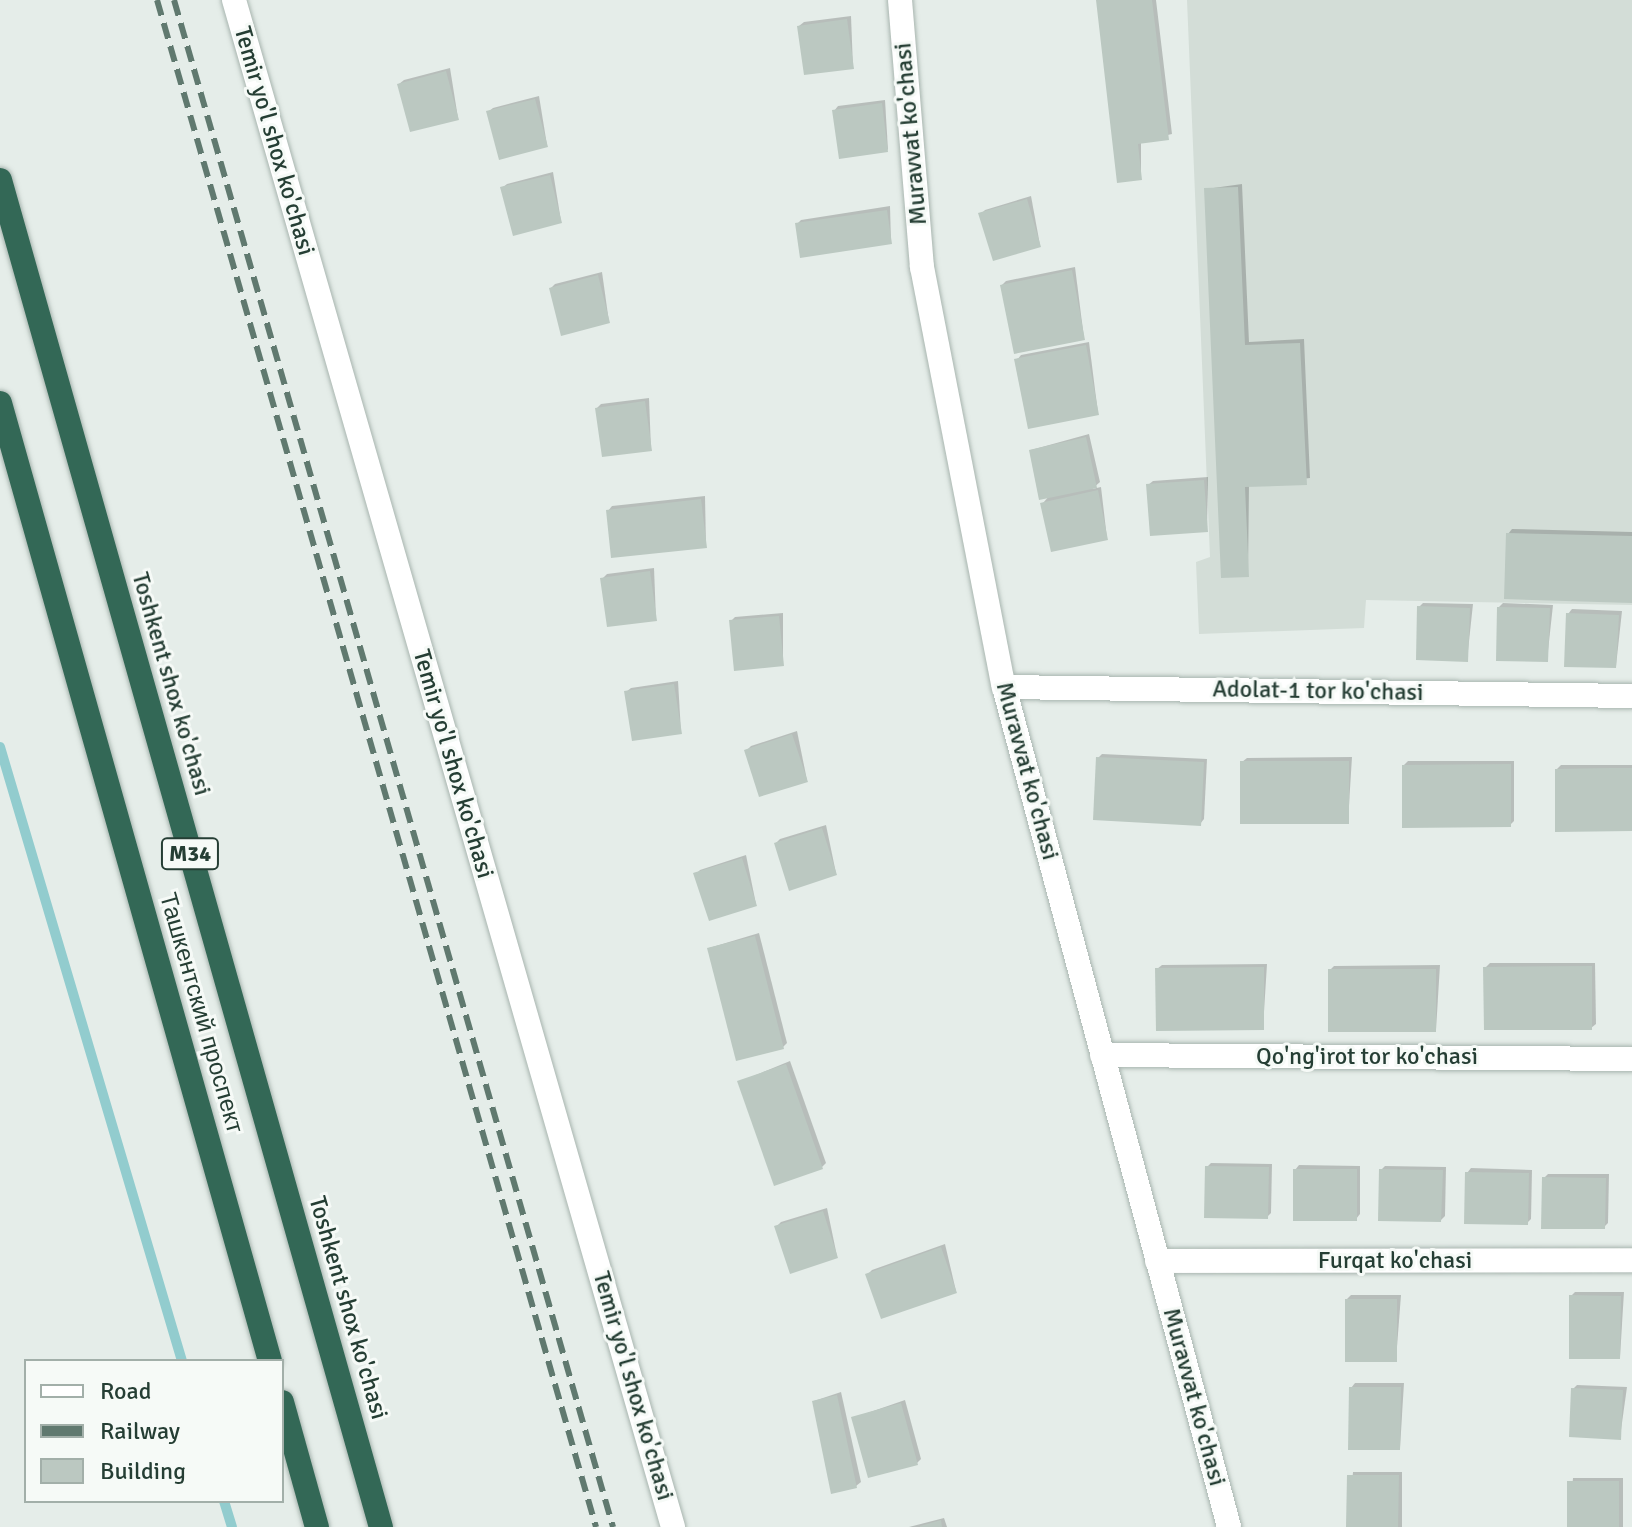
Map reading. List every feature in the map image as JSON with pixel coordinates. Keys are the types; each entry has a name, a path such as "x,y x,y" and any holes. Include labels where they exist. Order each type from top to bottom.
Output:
{"highway":[{"name":"Toshkent shox ko'chasi","path":"0,180 381,1527"},
{"name":"Ташкентский проспект","path":"0,403 269,1359"},
{"path":"284,1409 317,1527"}],"street":[{"name":"Temir yo'l shox ko'chasi","path":"234,0 673,1527"},
{"name":"Muravvat ko'chasi","path":"900,0 922,267 1004,687 1229,1527"},
{"name":"Adolat-1 tor ko'chasi","path":"1004,687 1632,696"},
{"name":"Qo'ng'irot tor ko'chasi","path":"1102,1055 1632,1059"},
{"name":"Furqat ko'chasi","path":"1157,1261 1632,1260"}],"shaded area":[{"path":"1187,0 1632,0 1632,605 1366,600 1364,628 1199,634 1196,562 1210,557"}],"building":[{"path":"1096,0 1152,0 1169,140 1138,144 1142,180 1117,183"},
{"path":"847,19 854,69 804,75 797,26"},
{"path":"446,71 459,120 410,132 397,84"},
{"path":"535,99 548,147 499,160 486,111"},
{"path":"882,103 888,152 839,159 832,110"},
{"path":"550,175 562,223 513,236 500,187"},
{"path":"1238,187 1245,345 1300,343 1307,485 1245,487 1249,577 1221,578 1204,188"},
{"path":"1027,199 1041,247 993,261 978,213"},
{"path":"887,210 892,244 800,258 795,223"},
{"path":"1072,270 1085,340 1014,354 1000,285"},
{"path":"598,275 610,323 561,336 549,288"},
{"path":"1086,345 1099,415 1028,429 1014,359"},
{"path":"645,401 652,451 602,457 595,408"},
{"path":"1086,437 1097,488 1039,500 1029,450"},
{"path":"1204,480 1208,532 1150,536 1146,484"},
{"path":"1098,490 1108,540 1051,552 1040,503"},
{"path":"701,499 707,548 611,558 606,510"},
{"path":"1506,533 1632,536 1632,603 1504,599"},
{"path":"650,571 657,621 607,627 600,578"},
{"path":"1417,606 1470,608 1468,662 1416,660"},
{"path":"1497,607 1550,608 1548,662 1496,661"},
{"path":"1566,613 1619,615 1616,668 1564,667"},
{"path":"779,616 784,666 734,671 729,620"},
{"path":"674,684 682,734 632,741 624,691"},
{"path":"792,734 808,782 759,797 744,750"},
{"path":"1096,757 1204,762 1201,826 1093,820"},
{"path":"1240,761 1349,761 1349,824 1240,824"},
{"path":"1511,764 1511,827 1402,828 1402,765"},
{"path":"1632,768 1632,831 1555,832 1555,769"},
{"path":"822,828 837,875 789,891 774,843"},
{"path":"742,858 757,906 709,921 693,873"},
{"path":"755,936 784,1049 736,1061 707,948"},
{"path":"1592,966 1592,1030 1484,1030 1483,967"},
{"path":"1264,967 1264,1030 1156,1031 1155,968"},
{"path":"1328,969 1436,969 1436,1032 1328,1032"},
{"path":"786,1064 823,1169 774,1186 737,1081"},
{"path":"1205,1166 1269,1167 1268,1219 1204,1218"},
{"path":"1293,1169 1357,1169 1357,1221 1293,1221"},
{"path":"1379,1169 1443,1170 1441,1222 1378,1221"},
{"path":"1465,1172 1529,1173 1528,1225 1464,1224"},
{"path":"1542,1177 1606,1178 1605,1229 1541,1229"},
{"path":"823,1211 838,1258 790,1274 774,1226"},
{"path":"941,1247 957,1293 881,1319 865,1274"},
{"path":"1569,1295 1621,1296 1620,1359 1569,1359"},
{"path":"1345,1299 1397,1299 1397,1362 1345,1362"},
{"path":"1349,1387 1401,1387 1400,1450 1348,1450"},
{"path":"1571,1388 1623,1390 1621,1440 1569,1437"},
{"path":"837,1395 857,1488 831,1494 812,1401"},
{"path":"901,1403 918,1465 868,1478 851,1417"},
{"path":"1347,1475 1399,1475 1398,1527 1346,1527"},
{"path":"1567,1481 1619,1481 1619,1527 1567,1527"},
{"path":"941,1520 942,1527 920,1527 920,1526"}],"waterway":[{"path":"0,747 181,1359"},
{"path":"225,1503 232,1527"}],"railway":[{"path":"157,0 596,1527"},
{"path":"174,0 613,1527"}]}
